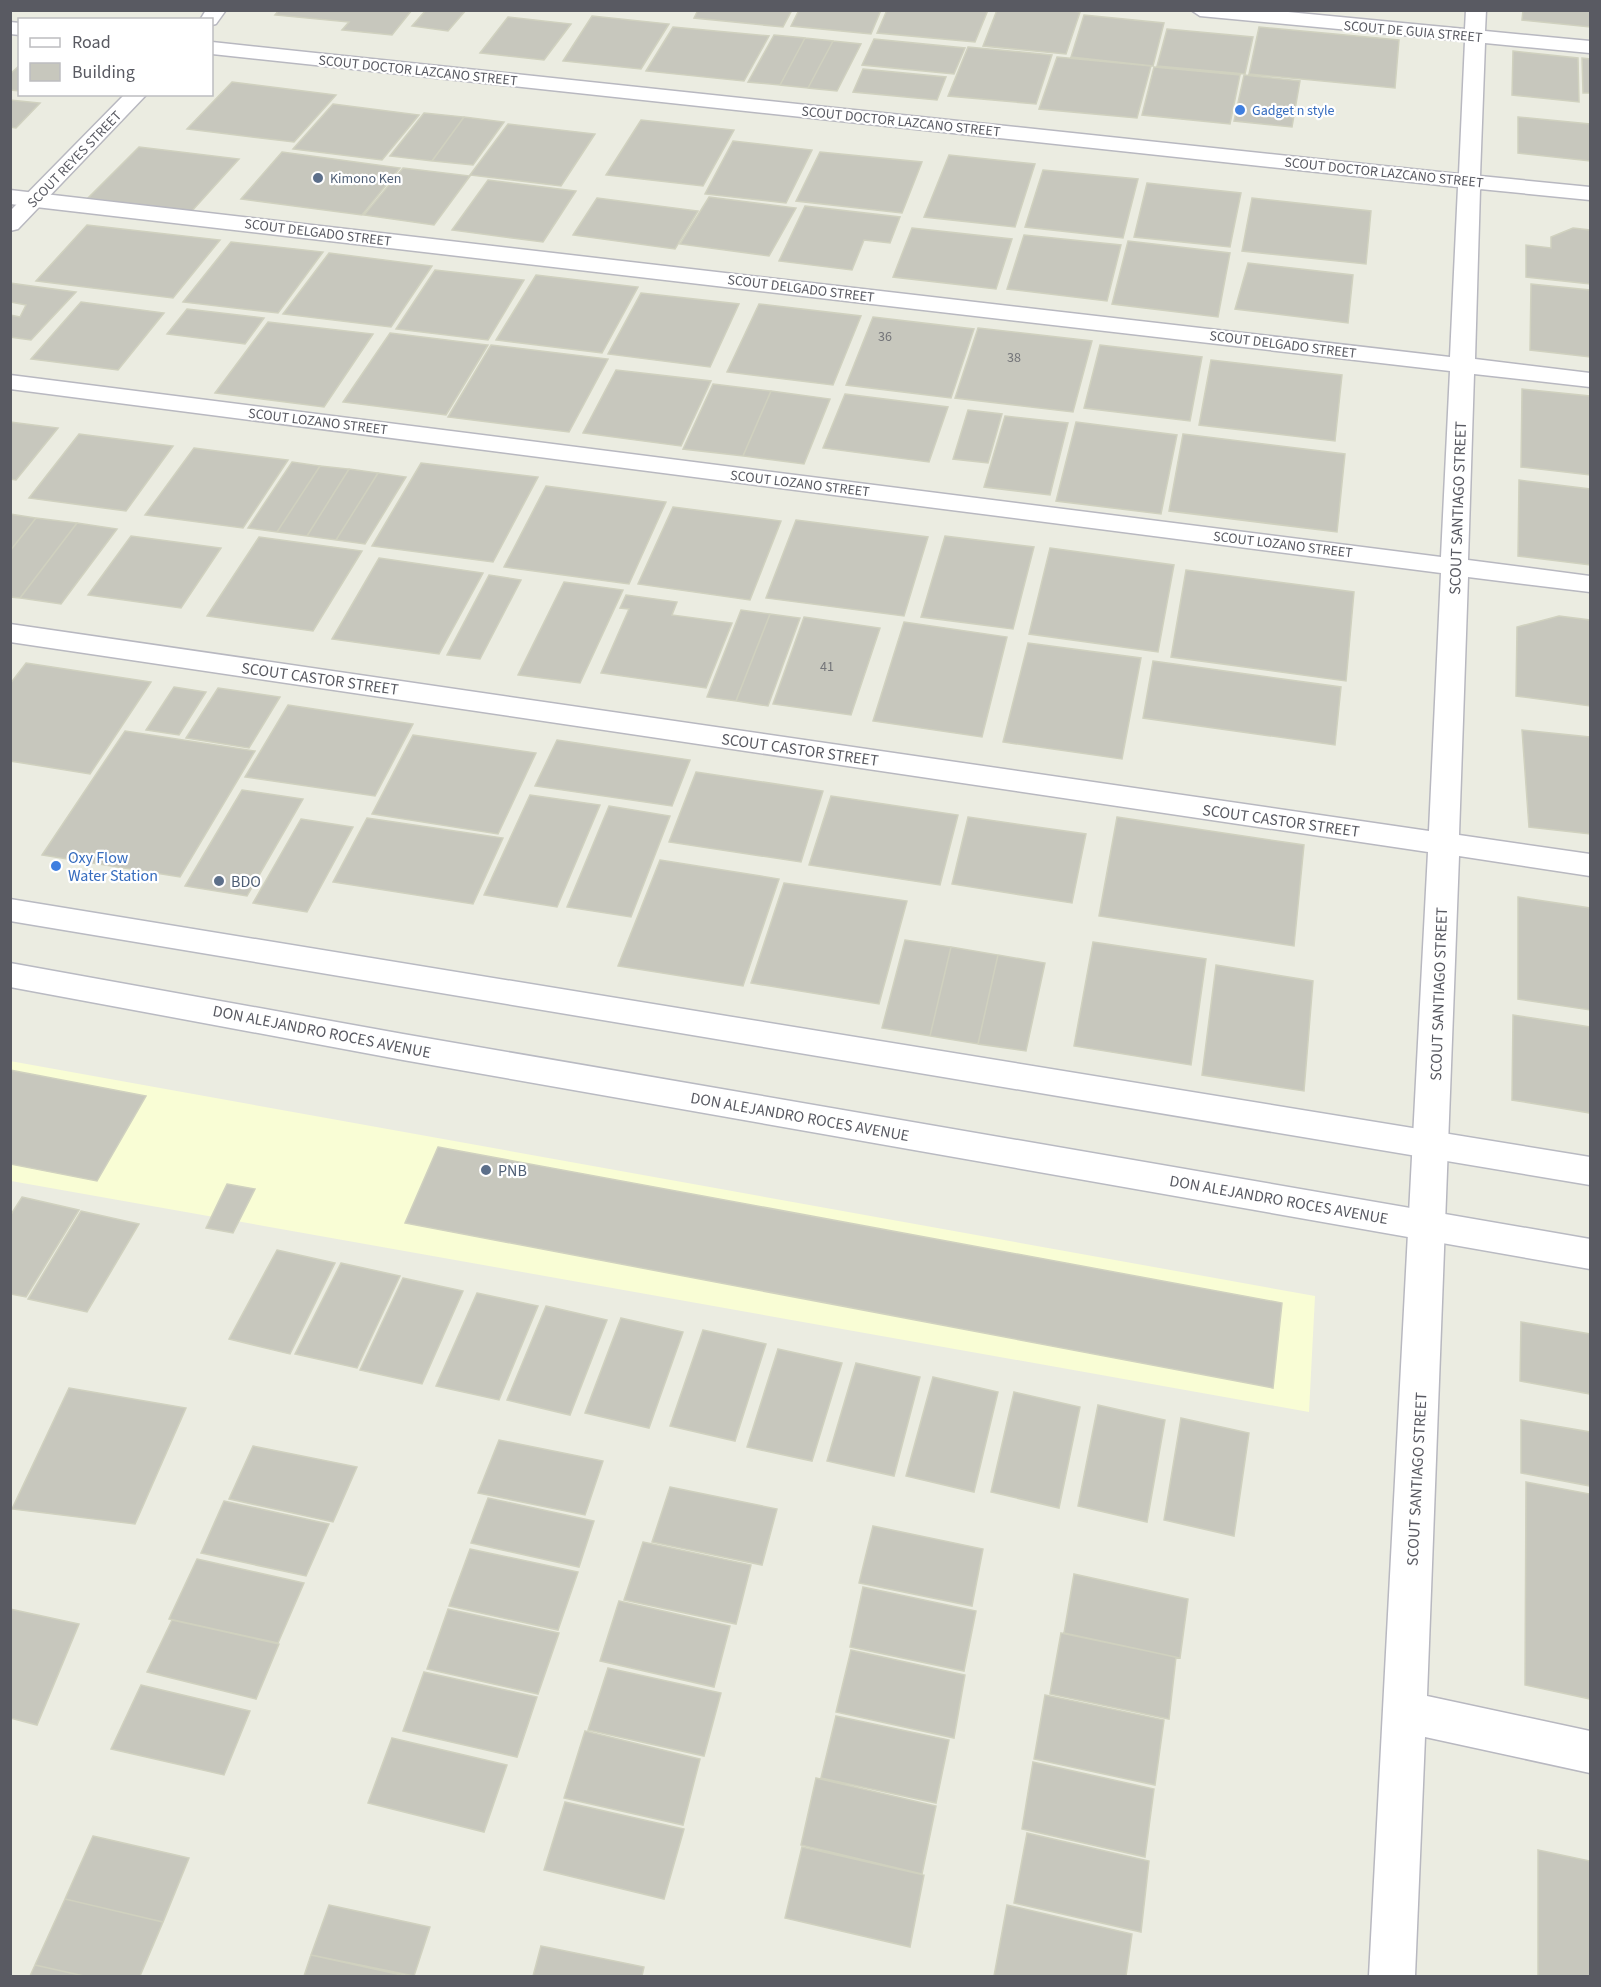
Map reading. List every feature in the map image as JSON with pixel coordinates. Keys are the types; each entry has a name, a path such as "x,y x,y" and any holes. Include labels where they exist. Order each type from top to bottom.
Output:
{"street":[{"name":"SCOUT DE GUIA STREET","path":"1200,10 1475,24 1590,47"},
{"name":"SCOUT SANTIAGO STREET","path":"1392,1977 1432,1145 1475,24"},
{"name":"SCOUT DOCTOR LAZCANO STREET","path":"213,48 1590,194"},
{"name":"SCOUT REYES STREET","path":"10,224 135,96"},
{"name":"SCOUT DELGADO STREET","path":"10,197 1590,380"},
{"name":"SCOUT LOZANO STREET","path":"10,381 1590,584"},
{"name":"SCOUT CASTOR STREET","path":"10,633 1590,865"},
{"path":"10,910 1590,1171"},
{"name":"DON ALEJANDRO ROCES AVENUE","path":"10,975 414,1049 1590,1254"},
{"path":"1405,1712 1590,1752"}],"shaded area":[{"path":"10,1061 1315,1296 1309,1412 11,1181"}],"building":[{"path":"279,10 412,10 392,35 342,30 349,22 275,15"},
{"path":"426,10 466,10 448,31 412,26"},
{"path":"698,10 792,10 783,27 694,18"},
{"path":"799,10 881,10 871,34 791,26"},
{"path":"887,10 988,10 975,42 877,33"},
{"path":"997,10 1080,12 1066,54 983,46"},
{"path":"1523,10 1590,10 1590,27 1522,20"},
{"path":"1084,15 1164,23 1153,66 1071,57"},
{"path":"592,16 669,24 641,69 563,61"},
{"path":"508,17 571,24 544,60 480,53"},
{"path":"673,27 769,36 744,81 646,71"},
{"path":"1259,27 1399,40 1395,88 1249,74"},
{"path":"1167,29 1253,37 1245,74 1157,66"},
{"path":"774,35 805,38 780,85 748,82"},
{"path":"805,38 833,41 808,88 780,85"},
{"path":"874,39 965,48 954,74 862,65"},
{"path":"833,41 861,44 837,91 808,88"},
{"path":"968,47 1052,55 1036,104 948,96"},
{"path":"1513,51 1578,58 1579,102 1512,95"},
{"path":"1057,57 1151,66 1137,118 1039,109"},
{"path":"1582,58 1590,59 1590,93 1583,93"},
{"path":"18,67 18,91 10,90 10,74"},
{"path":"1154,67 1240,75 1230,124 1142,115"},
{"path":"863,69 946,77 937,100 853,92"},
{"path":"1244,75 1300,81 1292,127 1234,121"},
{"path":"232,82 336,95 294,142 187,129"},
{"path":"10,100 40,103 16,128 10,127"},
{"path":"333,104 419,115 382,160 293,149"},
{"path":"424,113 464,117 432,161 390,156"},
{"path":"464,117 504,122 473,165 432,161"},
{"path":"1518,117 1590,124 1590,161 1518,153"},
{"path":"641,120 734,130 703,186 606,175"},
{"path":"508,124 595,134 561,186 470,175"},
{"path":"733,141 812,150 786,203 705,194"},
{"path":"139,147 239,159 191,212 88,198"},
{"path":"282,152 400,168 362,215 241,199"},
{"path":"820,152 922,162 902,213 796,201"},
{"path":"949,155 1035,164 1015,227 924,217"},
{"path":"403,168 470,176 434,225 364,215"},
{"path":"1043,170 1138,179 1123,238 1025,227"},
{"path":"488,180 576,191 543,242 452,230"},
{"path":"1147,183 1241,193 1230,247 1134,237"},
{"path":"709,197 796,208 769,256 680,244"},
{"path":"597,198 698,211 675,249 573,235"},
{"path":"1252,198 1371,211 1366,264 1242,251"},
{"path":"805,206 900,217 890,243 864,240 852,270 779,261"},
{"path":"87,225 220,240 173,298 36,281"},
{"path":"912,228 1012,239 996,289 893,277"},
{"path":"1573,228 1590,230 1590,284 1526,277 1526,245 1551,248 1551,237"},
{"path":"1024,235 1121,245 1107,301 1007,289"},
{"path":"1128,241 1230,253 1218,317 1112,304"},
{"path":"231,242 323,252 278,313 183,302"},
{"path":"329,253 432,266 391,327 283,314"},
{"path":"1248,263 1353,275 1348,323 1235,309"},
{"path":"435,270 524,280 488,340 396,329"},
{"path":"536,275 638,287 602,353 496,340"},
{"path":"10,283 76,292 31,340 10,337 10,315 20,317 26,305 10,302"},
{"path":"1531,284 1590,290 1590,357 1530,350"},
{"path":"641,293 739,304 710,367 608,354"},
{"path":"81,302 164,313 118,370 31,359"},
{"path":"759,304 861,316 833,385 727,372"},
{"path":"187,309 264,318 245,344 167,334"},
{"path":"873,317 974,329 951,398 846,385"},
{"path":"268,322 373,334 324,407 215,393"},
{"path":"978,328 1092,341 1073,412 955,398"},
{"path":"390,333 488,345 446,415 343,402"},
{"path":"491,345 608,359 569,432 448,417"},
{"path":"1100,345 1202,357 1190,421 1084,408"},
{"path":"1211,360 1342,375 1335,441 1199,425"},
{"path":"616,370 711,381 681,446 583,433"},
{"path":"713,384 771,391 743,456 683,449"},
{"path":"1522,389 1590,396 1590,475 1521,467"},
{"path":"771,391 830,399 804,464 743,456"},
{"path":"845,394 948,407 929,462 823,448"},
{"path":"968,410 1002,414 988,463 953,459"},
{"path":"1005,416 1068,423 1050,495 984,487"},
{"path":"10,422 58,428 16,480 10,479"},
{"path":"1076,422 1177,435 1161,514 1056,501"},
{"path":"79,434 173,446 126,511 29,498"},
{"path":"1183,434 1345,454 1337,532 1169,511"},
{"path":"194,448 288,460 243,528 145,515"},
{"path":"292,462 320,466 277,532 248,528"},
{"path":"421,463 538,477 493,562 372,546"},
{"path":"320,466 349,469 307,536 277,532"},
{"path":"349,469 378,473 336,540 307,536"},
{"path":"378,473 406,477 365,544 336,540"},
{"path":"1519,480 1590,489 1590,565 1518,556"},
{"path":"546,486 666,502 629,584 504,567"},
{"path":"673,507 781,521 750,600 638,584"},
{"path":"10,514 36,518 10,551"},
{"path":"36,518 77,523 20,598 10,597 10,551"},
{"path":"796,520 928,537 904,616 766,598"},
{"path":"77,523 117,529 61,604 20,598"},
{"path":"131,536 221,548 181,608 88,595"},
{"path":"945,536 1034,547 1013,629 921,617"},
{"path":"259,537 362,551 313,631 207,616"},
{"path":"1050,548 1174,565 1158,652 1029,634"},
{"path":"379,558 483,573 439,654 332,639"},
{"path":"1186,570 1354,592 1346,681 1171,657"},
{"path":"489,575 521,580 480,659 447,655"},
{"path":"564,582 623,590 580,683 518,675"},
{"path":"626,595 677,602 672,615 732,623 706,688 601,673 629,609 620,608"},
{"path":"741,610 770,614 736,701 707,697"},
{"path":"770,614 800,618 768,706 736,701"},
{"path":"1559,616 1590,620 1590,706 1516,696 1517,627"},
{"path":"804,617 880,628 851,715 773,704"},
{"path":"904,622 1007,637 982,737 873,721"},
{"path":"1028,643 1141,658 1122,759 1003,742"},
{"path":"1153,661 1341,687 1335,745 1143,718"},
{"path":"26,663 151,682 90,774 10,761 10,684"},
{"path":"174,687 206,692 179,735 146,730"},
{"path":"218,688 280,697 249,748 186,738"},
{"path":"288,705 413,724 375,796 245,777"},
{"path":"1522,730 1590,737 1590,834 1529,827"},
{"path":"125,731 255,751 180,877 42,855"},
{"path":"413,735 536,753 498,834 372,814"},
{"path":"557,740 690,760 672,806 535,786"},
{"path":"696,772 823,791 801,862 669,842"},
{"path":"242,790 303,799 247,896 185,886"},
{"path":"530,795 600,805 557,907 484,895"},
{"path":"831,796 958,815 940,885 809,865"},
{"path":"609,806 670,816 631,917 567,907"},
{"path":"968,817 1086,834 1072,903 952,884"},
{"path":"1117,817 1304,845 1294,946 1099,916"},
{"path":"367,818 503,838 473,904 333,882"},
{"path":"301,819 353,827 307,912 253,903"},
{"path":"660,860 779,879 743,986 618,966"},
{"path":"784,883 907,901 879,1004 751,983"},
{"path":"1518,897 1590,908 1590,1010 1518,999"},
{"path":"905,940 951,947 930,1036 882,1028"},
{"path":"1093,942 1206,959 1191,1065 1074,1046"},
{"path":"951,947 998,955 978,1044 930,1036"},
{"path":"998,955 1045,963 1026,1051 978,1044"},
{"path":"1216,965 1313,981 1304,1091 1202,1075"},
{"path":"1513,1015 1590,1027 1590,1113 1512,1100"},
{"path":"10,1070 146,1096 97,1181 10,1164"},
{"path":"438,1147 1282,1303 1273,1388 405,1223"},
{"path":"227,1184 255,1189 233,1233 206,1228"},
{"path":"22,1197 79,1210 26,1297 10,1294 10,1216"},
{"path":"81,1211 139,1224 87,1312 28,1299"},
{"path":"277,1250 335,1263 290,1354 229,1339"},
{"path":"341,1263 400,1276 357,1368 295,1354"},
{"path":"403,1278 463,1291 422,1384 360,1370"},
{"path":"477,1293 538,1306 499,1400 436,1386"},
{"path":"546,1306 607,1320 570,1415 507,1400"},
{"path":"621,1318 683,1332 649,1428 585,1413"},
{"path":"1521,1322 1590,1334 1590,1394 1520,1381"},
{"path":"703,1330 766,1344 735,1441 670,1426"},
{"path":"778,1349 842,1363 812,1461 747,1447"},
{"path":"856,1363 920,1377 894,1476 827,1461"},
{"path":"933,1377 998,1392 974,1492 906,1476"},
{"path":"69,1388 186,1408 135,1524 12,1509"},
{"path":"1014,1392 1080,1407 1059,1508 991,1492"},
{"path":"1098,1405 1165,1420 1147,1522 1078,1506"},
{"path":"1181,1418 1249,1433 1234,1536 1164,1520"},
{"path":"1521,1420 1590,1432 1590,1486 1521,1473"},
{"path":"499,1440 603,1461 585,1515 478,1493"},
{"path":"253,1446 357,1467 333,1522 229,1499"},
{"path":"1526,1482 1590,1494 1590,1699 1525,1685"},
{"path":"670,1487 777,1509 762,1565 652,1542"},
{"path":"488,1498 594,1521 579,1567 471,1543"},
{"path":"224,1501 329,1524 306,1576 201,1553"},
{"path":"873,1526 983,1549 972,1606 859,1583"},
{"path":"643,1542 751,1565 736,1624 624,1600"},
{"path":"470,1549 578,1572 558,1630 449,1606"},
{"path":"197,1559 304,1583 278,1643 169,1619"},
{"path":"1074,1574 1188,1599 1180,1658 1064,1633"},
{"path":"863,1587 976,1611 964,1671 850,1647"},
{"path":"619,1601 730,1626 714,1687 600,1661"},
{"path":"10,1609 79,1624 37,1725 10,1718"},
{"path":"448,1609 559,1633 538,1694 427,1669"},
{"path":"172,1620 279,1644 256,1699 147,1672"},
{"path":"1061,1633 1176,1657 1169,1719 1050,1694"},
{"path":"851,1650 965,1675 954,1738 836,1712"},
{"path":"608,1668 721,1693 704,1756 588,1730"},
{"path":"424,1672 537,1697 517,1757 403,1731"},
{"path":"141,1685 250,1711 224,1775 111,1749"},
{"path":"1045,1695 1164,1720 1155,1785 1034,1759"},
{"path":"836,1716 949,1740 936,1803 821,1778"},
{"path":"585,1731 700,1759 683,1825 564,1798"},
{"path":"392,1738 507,1765 484,1832 368,1803"},
{"path":"1033,1762 1154,1789 1145,1857 1022,1829"},
{"path":"816,1778 936,1806 922,1874 801,1845"},
{"path":"565,1802 684,1829 664,1899 544,1870"},
{"path":"1027,1833 1149,1861 1141,1932 1014,1903"},
{"path":"93,1836 189,1858 163,1922 65,1899"},
{"path":"802,1847 924,1875 910,1947 785,1918"},
{"path":"1538,1850 1590,1861 1590,1976 1538,1976"},
{"path":"65,1899 163,1922 140,1976 84,1976 35,1965"},
{"path":"329,1905 430,1927 414,1976 311,1955"},
{"path":"1007,1905 1132,1934 1126,1976 994,1976"},
{"path":"541,1946 644,1967 642,1976 533,1976"},
{"path":"311,1955 406,1976 304,1976"},
{"path":"35,1965 84,1976 30,1976"}],"place":[{"name":"Gadget n style","path":"1240,110"},
{"name":"Kimono Ken","path":"318,178"},
{"name":"Oxy Flow Water Station","path":"56,866"},
{"name":"BDO","path":"219,881"},
{"name":"PNB","path":"486,1170"}]}
